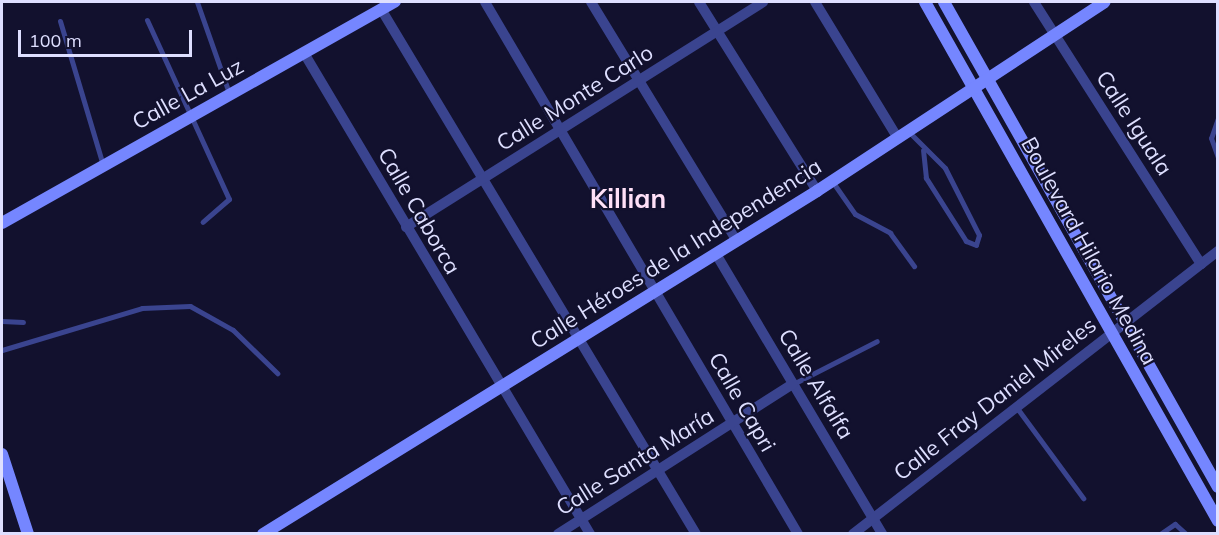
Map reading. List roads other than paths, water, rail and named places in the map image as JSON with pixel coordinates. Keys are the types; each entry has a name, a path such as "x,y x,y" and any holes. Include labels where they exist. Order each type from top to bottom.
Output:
{"street":[{"name":"Calle La Luz","path":"2,223 395,2"},
{"name":"Calle Capri","path":"485,2 655,290 731,424 798,534"},
{"path":"591,2 736,240"},
{"path":"699,2 817,192"},
{"name":"Calle Monte Carlo","path":"406,227 763,2"},
{"path":"815,2 902,134"},
{"name":"Boulevard Hilario Medina","path":"926,2 1218,521"},
{"name":"Boulevard Hilario Medina","path":"944,2 1217,483"},
{"name":"Calle Iguala","path":"1034,2 1201,264"},
{"name":"Calle Héroes de la Independencia","path":"263,534 432,432 655,290 817,192 987,77 1106,2"},
{"path":"381,9 575,340 696,534"},
{"name":"Calle Caborca","path":"304,53 500,388 590,534"},
{"name":"Calle Fray Daniel Mireles","path":"853,534 1218,251"},
{"name":"Calle Alfalfa","path":"716,254 882,534"},
{"name":"Calle Santa María","path":"558,534 793,384"},
{"path":"2,454 28,534"},
{"path":"1200,491 1217,483"}],"lane":[{"path":"197,2 230,95"},
{"path":"147,20 189,118 230,202 203,222"},
{"path":"60,21 103,166"},
{"path":"1218,118 1211,138 1218,157"},
{"path":"902,134 923,150 945,168 979,235 976,245 966,241 926,178 923,150"},
{"path":"832,181 855,214 890,233 914,266"},
{"path":"2,350 142,308 190,306 233,330 277,373"},
{"path":"2,321 23,322"},
{"path":"793,384 877,341"},
{"path":"1017,408 1083,498"},
{"path":"1160,534 1175,524 1186,534"}],"district":[{"name":"Killian","path":"628,199"}]}
